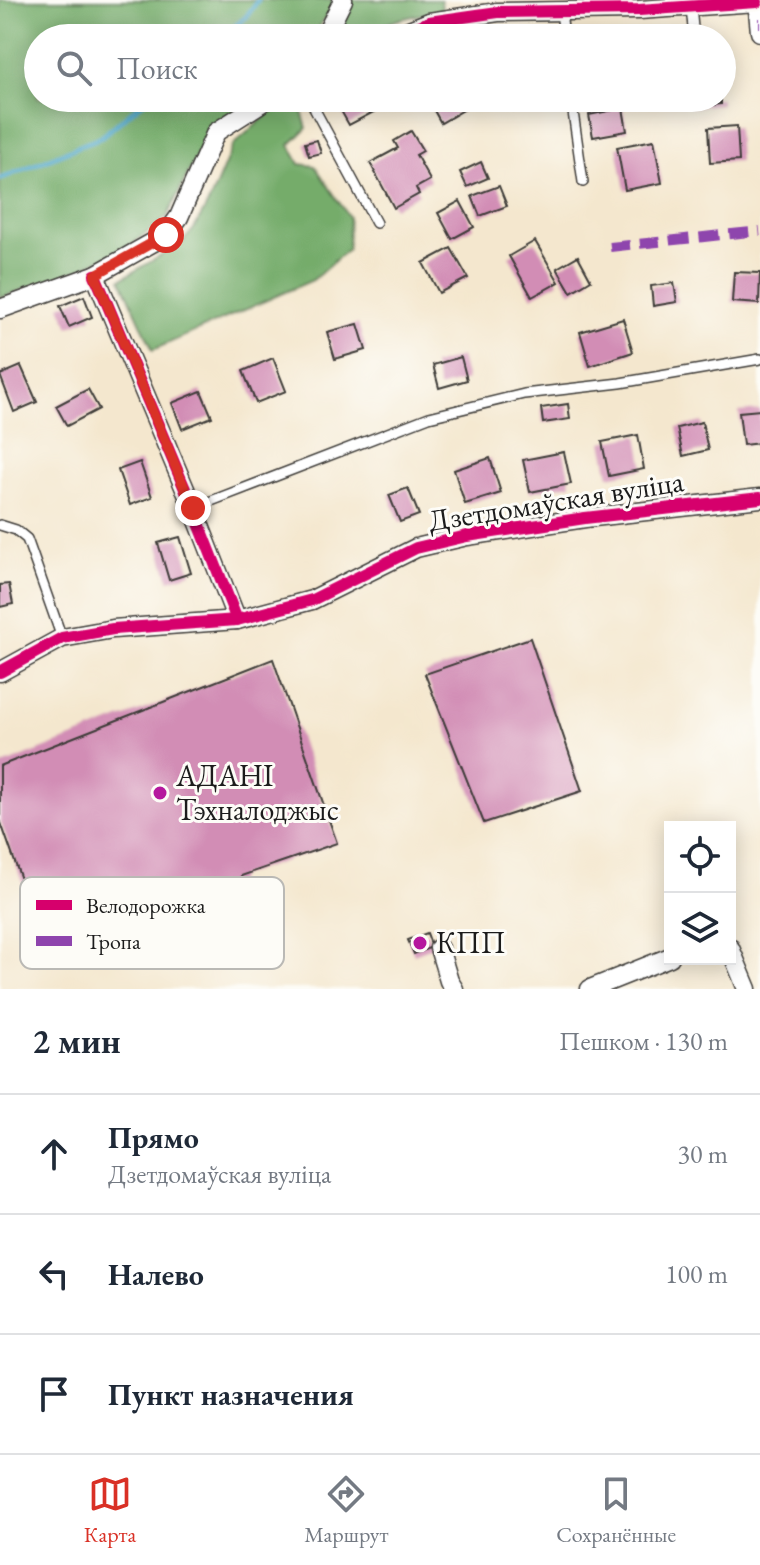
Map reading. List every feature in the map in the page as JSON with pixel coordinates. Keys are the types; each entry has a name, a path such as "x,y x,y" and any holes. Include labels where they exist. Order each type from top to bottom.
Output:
{"street":[{"path":"331,24 343,0"},
{"path":"424,24 498,12 691,7 757,1 760,32"},
{"path":"0,309 95,275 166,235 179,217 216,132 247,112"},
{"path":"95,275 237,620"},
{"name":"Дзетдомаўская вуліца","path":"0,672 62,638 113,629 237,620 312,600 416,548 467,536 585,518 760,498"},
{"path":"439,948 454,989"},
{"path":"590,989 664,959"},
{"path":"736,962 747,989"}],"lane":[{"path":"691,7 693,24"},
{"path":"561,11 562,24"},
{"path":"316,112 376,223"},
{"path":"573,112 583,182"},
{"path":"193,508 429,417 524,394 620,383 760,359"},
{"path":"0,525 16,530 27,539 62,638"}],"green space":[{"path":"0,0 441,0 442,10 386,24 337,24 325,17 321,24 24,24 24,112 236,112 209,130 167,217 131,245 80,269 0,298"},
{"path":"271,112 302,112 307,128 290,145 300,164 315,166 349,217 348,249 313,280 153,350 121,279 181,244 194,229 233,145"}],"building":[{"path":"342,112 374,112 349,125"},
{"path":"435,112 460,112 441,123"},
{"path":"624,112 627,131 593,137 589,115"},
{"path":"737,126 739,161 710,163 708,128"},
{"path":"411,131 423,151 416,155 430,180 416,188 419,194 394,208 370,163 398,148 394,141"},
{"path":"317,140 321,153 309,156 305,143"},
{"path":"654,140 662,183 625,190 617,147"},
{"path":"481,162 488,178 467,187 460,172"},
{"path":"499,186 507,206 480,216 472,196"},
{"path":"460,201 474,227 452,239 438,213"},
{"path":"535,241 559,282 532,297 509,256"},
{"path":"451,248 468,278 439,293 423,263"},
{"path":"578,256 591,280 571,292 557,268"},
{"path":"734,272 760,273 759,304 732,302"},
{"path":"674,283 677,302 653,306 651,286"},
{"path":"84,296 92,317 69,327 60,306"},
{"path":"623,319 633,352 590,366 580,332"},
{"path":"358,324 366,350 335,359 327,332"},
{"path":"461,357 467,380 439,388 433,365"},
{"path":"273,358 286,391 256,403 243,371"},
{"path":"21,366 37,402 14,412 0,375"},
{"path":"88,389 99,409 67,426 56,406"},
{"path":"201,391 212,417 182,429 172,403"},
{"path":"568,404 570,419 543,423 541,408"},
{"path":"760,410 760,443 743,445 739,412"},
{"path":"702,422 708,450 683,456 677,428"},
{"path":"638,435 644,469 609,476 602,442"},
{"path":"564,452 571,484 530,492 523,460"},
{"path":"490,458 501,493 465,504 454,470"},
{"path":"140,462 152,497 130,505 118,470"},
{"path":"408,488 419,515 400,522 389,495"},
{"path":"180,537 191,573 169,580 158,543"},
{"path":"9,584 13,604 0,607 0,585"},
{"path":"530,638 582,791 484,823 425,674"},
{"name":"АДАНІ Тэхналоджыс","path":"273,659 337,843 241,877 20,877 0,820 0,766"},
{"name":"КПП","path":"427,933 432,947 414,954 408,940"}],"waterway":[{"path":"238,24 258,0"},
{"path":"0,179 101,137 131,112"}],"marked path":[{"path":"610,247 760,231"}],"cycle path":[{"path":"424,24 498,12 639,10 757,2"},
{"path":"95,275 237,620"},
{"path":"0,672 62,638 113,629 237,620 312,600 416,548 467,536 585,518 760,498"}],"place":[{"name":"АДАНІ Тэхналоджыс","path":"160,793"},
{"name":"КПП","path":"420,943"}],"route":[{"path":"166,235 95,275 193,508"}]}
